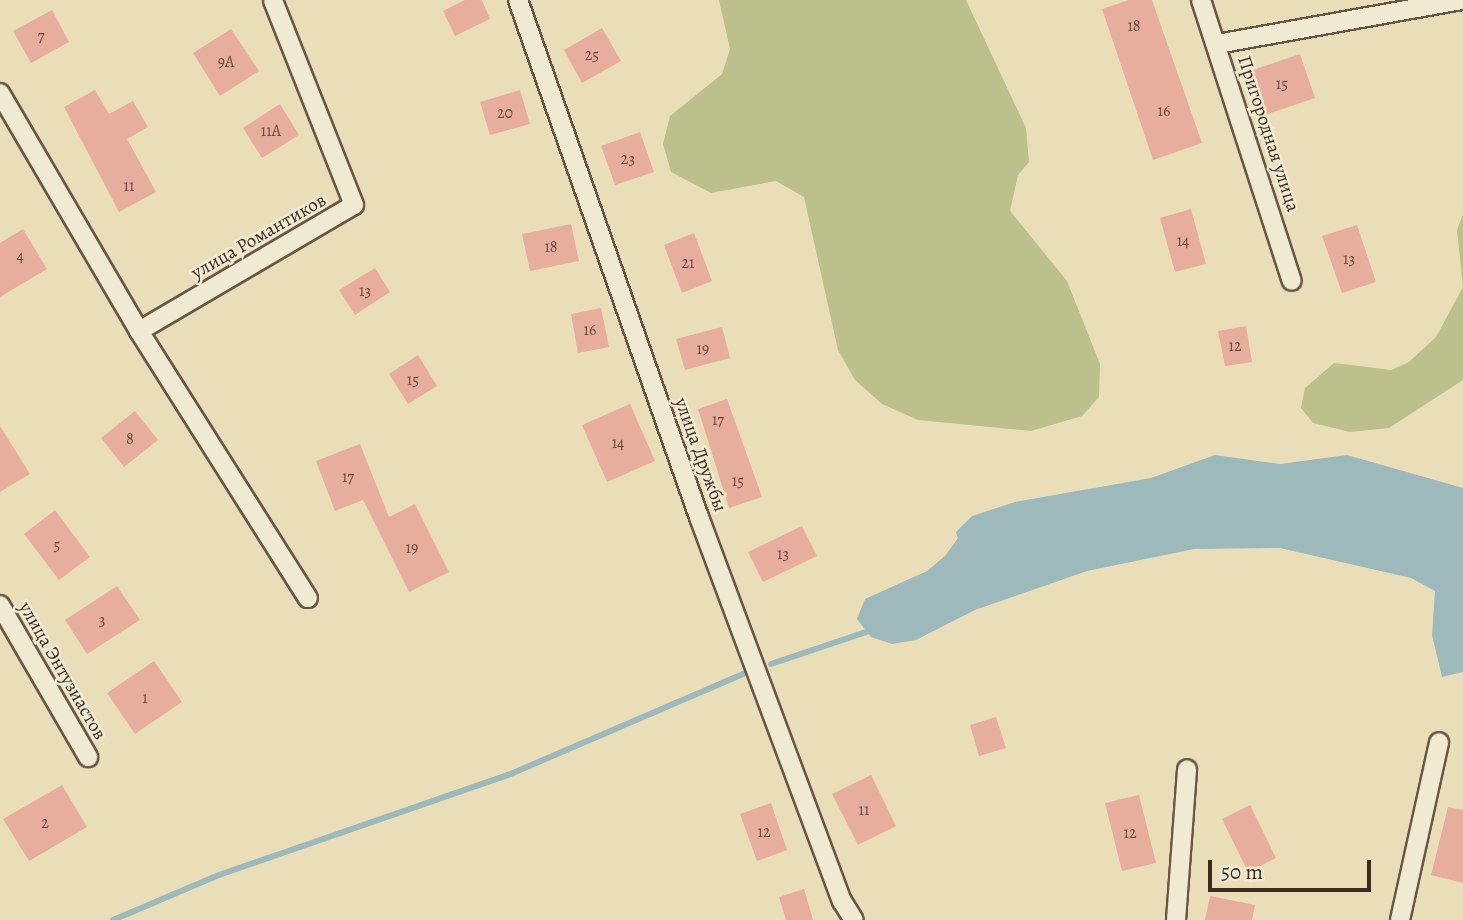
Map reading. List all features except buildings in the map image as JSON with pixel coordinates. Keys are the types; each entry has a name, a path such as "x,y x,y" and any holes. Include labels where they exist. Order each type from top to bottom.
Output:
{"street":[{"name":"улица Романтиков","path":"139,331 354,205 273,0"},
{"name":"улица Дружбы","path":"518,0 699,517 842,901 854,920"},
{"name":"Пригородная улица","path":"1201,0 1292,281"},
{"path":"1217,44 1462,0"},
{"path":"0,93 139,331 308,598"},
{"name":"улица Энтузиастов","path":"0,605 88,757"},
{"path":"1400,920 1438,742"},
{"path":"1176,920 1186,769"}],"green space":[{"path":"719,0 966,0 1026,128 1029,162 1018,175 1010,211 1067,281 1100,364 1099,397 1082,416 1031,431 918,420 882,404 855,380 838,350 804,197 776,181 711,193 671,172 663,144 670,116 722,74 730,49"},
{"path":"1463,214 1463,287 1457,230"},
{"path":"1463,287 1463,380 1389,428 1350,432 1313,423 1301,408 1305,388 1334,363 1391,370 1409,362 1436,337"}],"water":[{"path":"1215,455 1280,464 1347,455 1463,488 1463,672 1442,677 1432,635 1435,591 1411,578 1280,548 1194,549 1087,571 975,610 916,640 892,644 871,637 857,619 865,599 927,571 945,556 958,538 956,532 972,516 1015,502 1151,478"}],"waterway":[{"path":"771,664 872,630"},
{"path":"113,920 219,875 513,773 745,673"}]}
